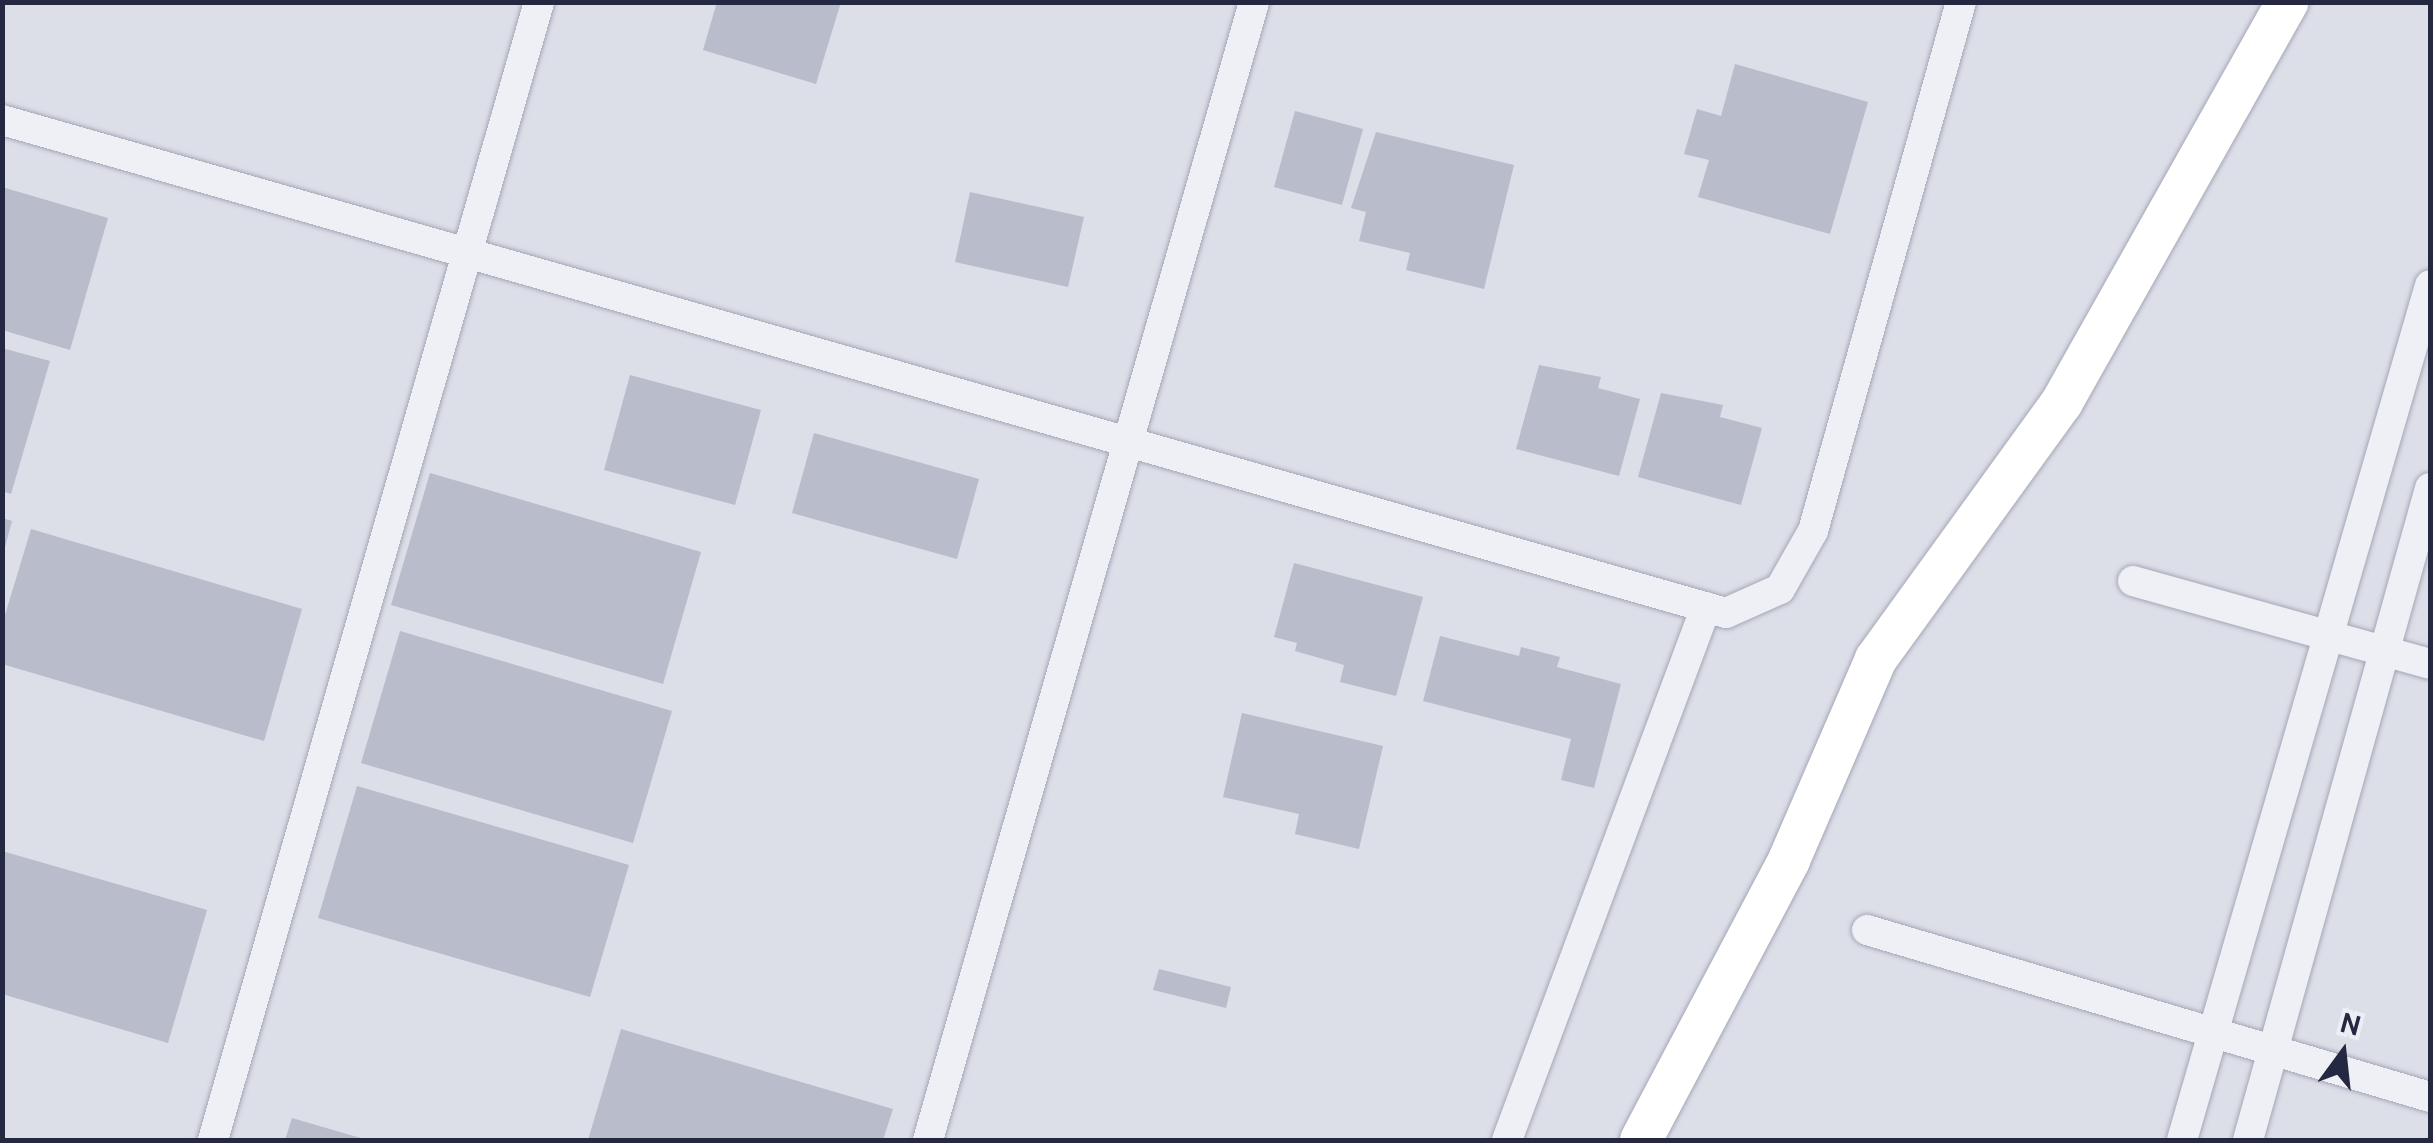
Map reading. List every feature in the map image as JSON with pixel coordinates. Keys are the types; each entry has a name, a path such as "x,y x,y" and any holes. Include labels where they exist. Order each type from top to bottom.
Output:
{"street":[{"path":"212,1140 539,2"},
{"path":"928,1140 1254,2"},
{"path":"2,120 1726,613 1780,589 1813,531 1960,2"},
{"path":"1642,1140 1789,860 1876,659 2062,402 2287,2"},
{"path":"2182,1140 2430,285"},
{"path":"2248,1140 2430,488"},
{"path":"2133,581 2430,664"},
{"path":"1507,1140 1706,608"},
{"path":"1868,930 2430,1097"}],"building":[{"path":"717,2 841,2 816,84 703,50"},
{"path":"1735,64 1868,102 1830,234 1698,197 1709,160 1684,154 1697,109 1721,116"},
{"path":"1295,111 1363,129 1342,205 1274,187"},
{"path":"1376,132 1514,165 1484,289 1406,270 1410,253 1359,241 1366,212 1351,208"},
{"path":"2,187 108,218 70,350 2,330"},
{"path":"970,192 1084,217 1068,287 955,262"},
{"path":"2,348 50,361 11,494 2,491"},
{"path":"1539,365 1601,377 1598,388 1640,399 1619,476 1516,449"},
{"path":"630,375 761,410 735,505 604,470"},
{"path":"1661,393 1723,405 1720,417 1762,428 1741,505 1638,477"},
{"path":"814,433 979,479 957,559 792,513"},
{"path":"430,473 701,552 663,684 391,605"},
{"path":"2,518 12,521 4,551 2,551"},
{"path":"31,529 302,609 264,741 2,664 2,625"},
{"path":"1294,563 1423,597 1396,696 1340,682 1344,665 1295,651 1297,643 1274,637"},
{"path":"400,631 672,711 633,843 361,763"},
{"path":"1440,636 1519,656 1521,647 1560,657 1557,667 1621,684 1594,788 1561,780 1571,739 1423,701"},
{"path":"1242,713 1383,746 1359,849 1295,834 1299,814 1223,797"},
{"path":"357,786 629,865 590,997 318,918"},
{"path":"2,851 207,910 168,1043 2,994"},
{"path":"1159,969 1231,987 1226,1008 1153,990"},
{"path":"621,1029 893,1109 883,1140 588,1140"},
{"path":"292,1118 364,1139 364,1140 285,1140"}]}
